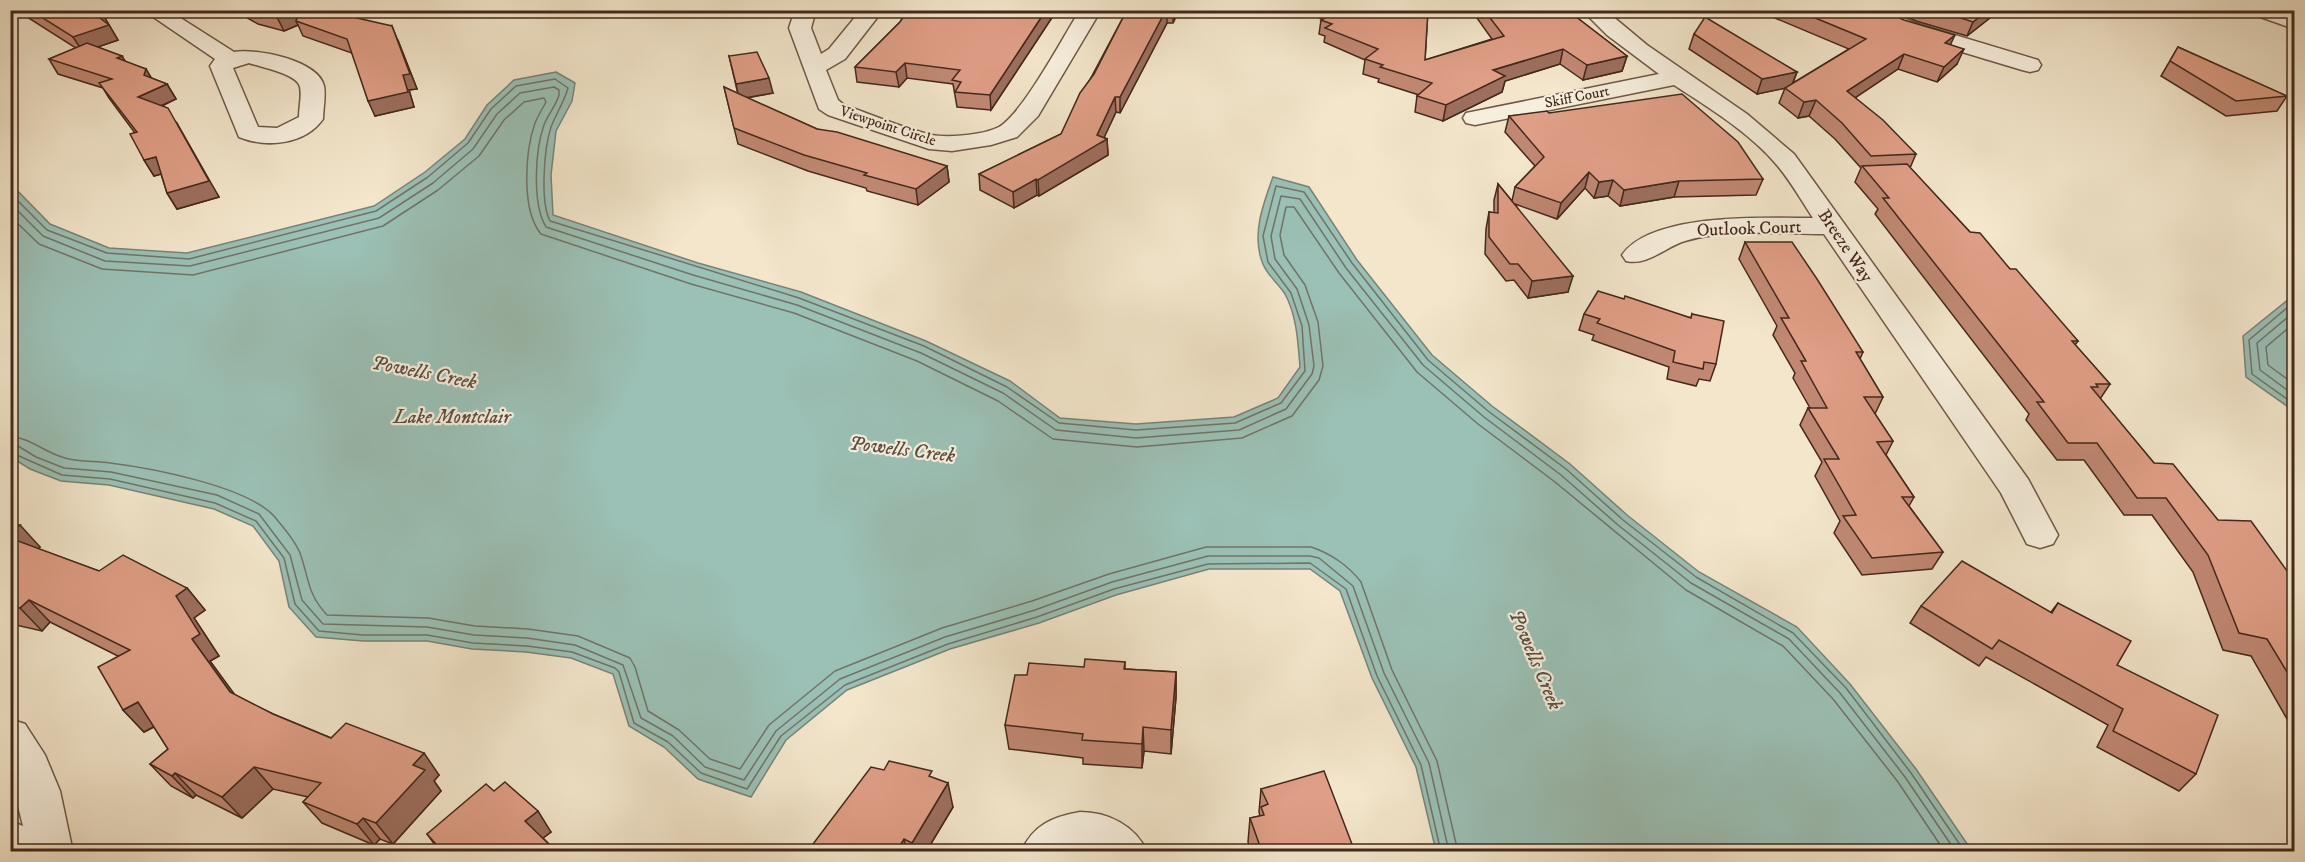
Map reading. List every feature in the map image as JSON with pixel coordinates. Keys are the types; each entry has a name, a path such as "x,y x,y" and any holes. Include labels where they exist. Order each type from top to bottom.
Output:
{"street":[{"path":"153,10 230,59"},
{"name":"Viewpoint Circle","path":"806,10 800,28 828,104 836,110 929,142 972,142 1008,132 1026,116 1091,10"},
{"path":"814,68 837,54 873,10"},
{"name":"Breeze Way","path":"1593,10 1639,50 1734,113 1785,159 2016,488 2040,535"},
{"path":"1865,10 1917,31 2030,65"},
{"path":"2259,10 2295,23"},
{"name":"Skiff Court","path":"1475,118 1678,77"},
{"name":"Outlook Court","path":"1636,255 1648,245 1672,234 1701,228 1832,226"},
{"path":"10,736 30,768 38,791 51,852"},
{"path":"1043,852 1047,846 1064,835 1086,833 1104,836 1125,852"},
{"path":"10,841 33,852"}],"water":[{"name":"Lake Montclair","path":"556,72 575,83 572,101 556,131 551,175 553,215 698,263 801,292 926,341 1010,381 1060,418 1136,424 1234,417 1278,398 1300,367 1298,339 1289,302 1265,268 1260,253 1258,231 1273,177 1309,187 1357,260 1432,355 1492,406 1570,464 1627,515 1699,572 1797,627 1850,684 1916,769 1972,851 1436,851 1416,767 1372,678 1340,591 1310,569 1209,569 1116,595 1039,623 950,649 847,690 786,740 751,797 698,779 664,747 629,726 613,674 571,658 526,652 472,649 427,641 363,641 316,637 289,607 279,561 253,526 214,509 109,485 61,481 30,469 11,457 11,184 50,224 109,248 187,253 374,206 425,172 465,139 487,105 514,80"},
{"path":"2294,295 2294,411 2246,377 2243,336"}],"building":[{"path":"30,10 96,10 102,13 96,15 109,25 73,37"},
{"path":"254,10 291,10 277,17"},
{"path":"300,10 322,10 392,26 410,74 403,75 408,92 368,101 347,39 296,21"},
{"path":"908,10 1046,10 990,95 955,92 961,82 952,80 960,70 905,63 896,72 855,67 900,22"},
{"path":"1127,10 1166,10 1120,97 1115,97 1097,135 1107,139 1038,180 1013,192 979,174 1061,134 1080,93 1094,74"},
{"path":"1336,10 1428,10 1425,60 1504,36 1484,10 1567,10 1627,56 1587,65 1563,49 1493,70 1505,76 1446,105 1417,96 1432,83 1380,67 1383,65 1365,59 1378,49 1325,28 1332,24 1321,20 1338,11"},
{"path":"1796,10 1882,10 1904,20 1955,35 1945,43 1964,49 1944,67 1904,54 1847,91 1883,120 1916,154 1871,156 1842,123 1816,100 1804,102 1785,88 1866,39"},
{"path":"1936,10 1988,10 1973,22"},
{"path":"1705,17 1797,72 1762,79 1694,34"},
{"path":"87,43 122,56 117,58 146,69 144,75 167,84 138,97 168,108 209,181 167,193 156,157 144,160 130,134 137,132 99,83 112,79 49,59"},
{"path":"2178,47 2287,96 2236,101 2170,61"},
{"path":"757,52 769,78 736,84 729,56"},
{"path":"724,87 817,129 837,132 947,166 916,189 804,155 734,128"},
{"path":"1682,94 1738,142 1763,179 1679,181 1624,190 1613,180 1599,182 1589,172 1561,203 1515,187 1544,157 1509,116 1547,111 1549,113"},
{"path":"1907,164 1970,232 1980,233 2010,269 2016,269 2078,341 2072,341 2110,384 2096,384 2098,387 2091,387 2154,463 2173,464 2218,520 2251,521 2295,582 2295,685 2267,639 2239,633 2208,555 2166,498 2137,498 2097,443 2068,443 2037,402 2044,402 1883,198 1889,198 1862,166"},
{"path":"1498,184 1573,276 1532,281 1518,264 1510,264 1489,237 1489,212 1498,213"},
{"path":"1745,242 1792,242 1817,279 1863,352 1856,352 1883,397 1864,397 1893,441 1877,442 1914,497 1902,497 1943,552 1872,558 1843,516 1856,515 1824,459 1839,459 1808,408 1827,408 1801,361 1806,361 1781,318 1789,318"},
{"path":"1598,291 1624,299 1625,296 1691,318 1692,314 1724,321 1716,364 1704,362 1703,369 1673,362 1675,351 1597,323 1600,319 1584,314"},
{"path":"10,524 20,525 10,533"},
{"path":"10,538 99,571 123,555 187,588 176,596 200,634 192,639 230,692 273,714 331,738 346,723 424,753 413,765 425,770 376,823 363,818 357,824 303,802 321,783 254,767 222,797 175,773 172,776 150,764 168,749 138,702 123,710 98,667 130,650 29,600 20,608 10,606"},
{"path":"1962,561 2052,613 2058,603 2131,641 2117,665 2218,715 2196,774 2113,731 2123,709 1999,640 1992,649 1921,606"},
{"path":"1085,659 1125,662 1124,669 1176,672 1171,730 1143,727 1142,744 1082,740 1083,734 1005,725 1015,675 1027,675 1029,663 1084,667"},
{"path":"889,761 932,771 929,776 948,783 912,843 904,839 896,852 807,852 871,767 884,770"},
{"path":"1324,771 1355,852 1262,852 1250,818 1264,815 1261,807 1268,804 1261,789"},
{"path":"505,782 538,811 525,821 557,852 443,852 427,834 486,784 494,791"}],"water label":[{"name":"Powells Creek","path":"424,373"},
{"name":"Powells Creek","path":"902,450"},
{"name":"Powells Creek","path":"1535,660"}]}
